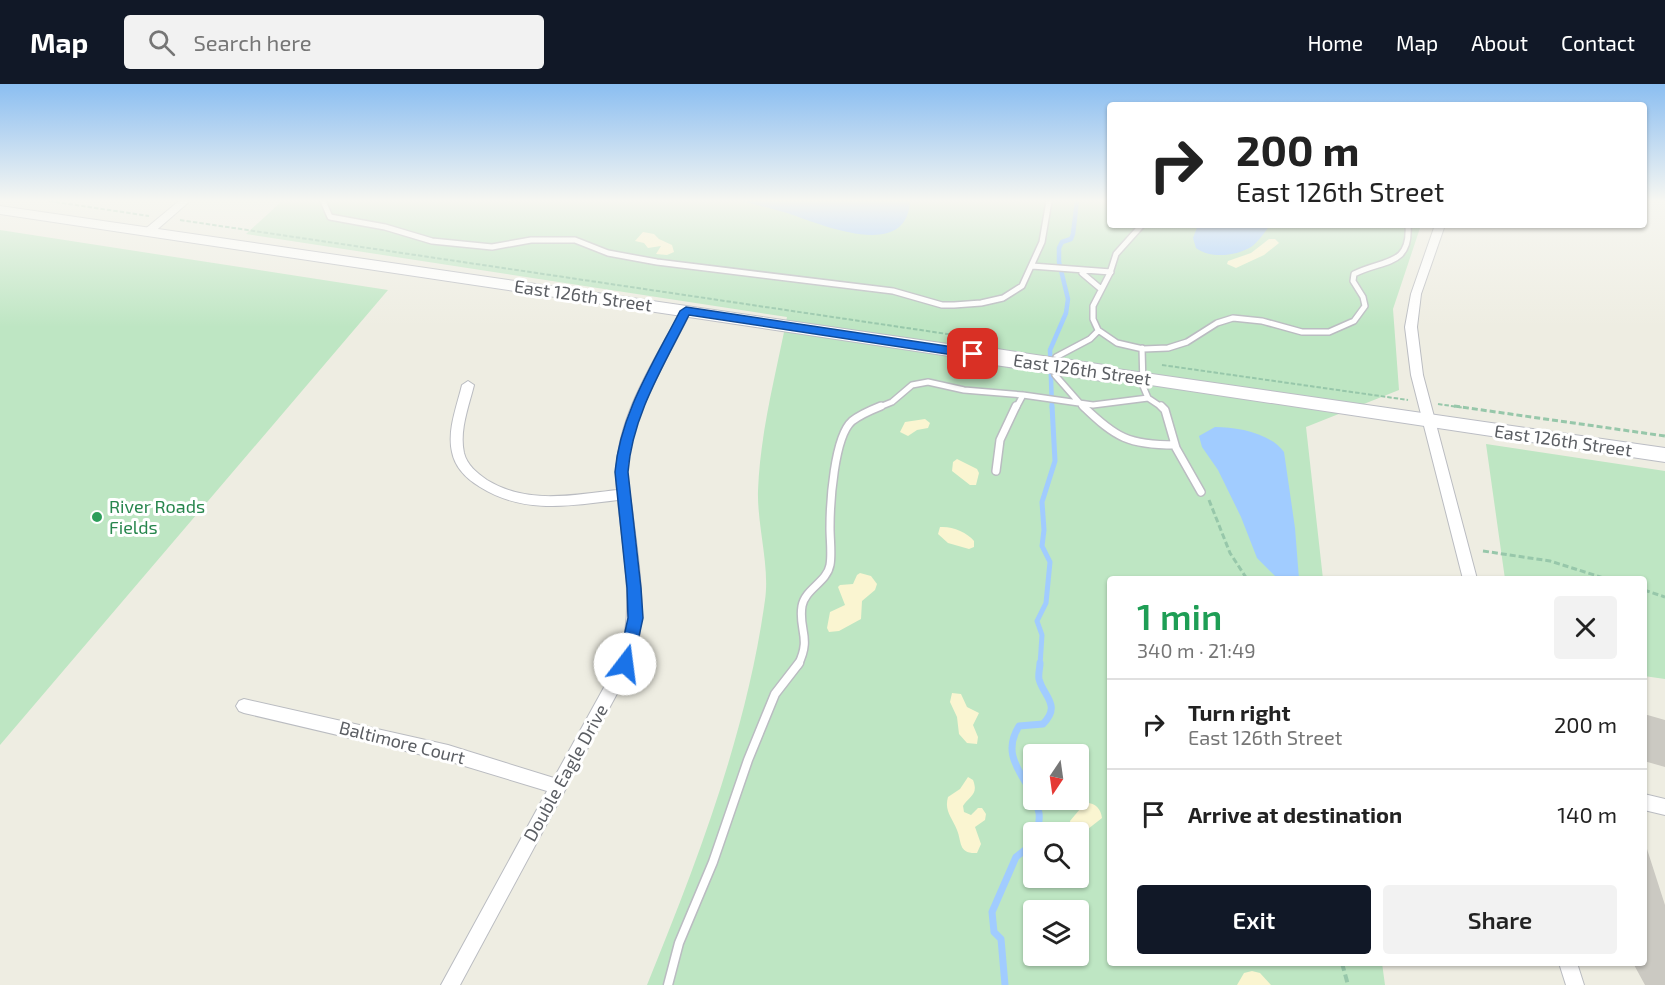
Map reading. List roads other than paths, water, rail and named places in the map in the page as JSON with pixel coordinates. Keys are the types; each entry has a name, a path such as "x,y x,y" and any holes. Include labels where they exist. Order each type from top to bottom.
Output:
{"street":[{"name":"East 126th Street","path":"223,243 1110,374 1143,372 1430,422 1665,455"},
{"path":"1434,243 1416,294 1411,327 1417,375 1469,576"},
{"name":"Double Eagle Drive","path":"450,985 625,664 632,643 635,618 634,588 621,472 628,430 686,311"},
{"path":"468,385 458,437 458,454 474,478 490,489 509,497 535,503 624,494"},
{"name":"Baltimore Court","path":"244,706 448,753 559,787"},
{"path":"1647,803 1665,807"},
{"path":"1569,966 1575,985"}],"lane":[{"path":"452,243 492,247 514,243"},
{"path":"583,243 608,253 657,262 884,290 942,305 981,303 1010,295 1025,282 1041,243"},
{"path":"1128,243 1117,254 1111,272 1094,301 1092,314 1094,326 1098,331 1116,342 1142,348 1183,345 1195,340 1214,324 1231,319 1254,320 1305,334 1318,335 1340,329 1359,318 1365,309 1365,301 1353,281 1354,274 1390,260 1402,253 1409,243"},
{"path":"1032,266 1111,272"},
{"path":"1077,271 1092,279 1101,289"},
{"path":"1056,357 1090,339 1098,331"},
{"path":"1142,348 1144,392 1148,398"},
{"path":"1055,375 1082,404 1128,440 1142,444 1175,445"},
{"path":"669,985 679,943 713,862 748,760 775,694 799,664 806,647 802,606 808,594 825,577 830,565 833,487 840,446 847,427 856,418 892,402 906,389 919,383 935,382 964,390 1023,395 1082,404 1100,405 1148,398 1165,410 1175,445 1201,492"},
{"path":"996,471 996,452 1001,434 1023,395"}],"water":[{"path":"1195,243 1256,243 1238,252 1224,255 1209,254 1196,248"},
{"path":"1215,427 1233,428 1262,436 1278,445 1284,452 1295,528 1299,576 1275,576 1257,558 1241,517 1218,470 1202,447 1199,436"}],"waterway":[{"path":"1052,408 1050,350 1066,313 1068,299 1059,262 1059,248 1061,243"},
{"path":"1040,665 1042,635 1037,621 1046,603 1050,562 1042,546 1044,530 1042,502 1055,461 1052,406"},
{"path":"1039,822 1036,801 1018,770 1012,750 1013,738 1019,726 1043,724 1051,711 1050,701 1039,679 1040,663"},
{"path":"1005,985 1001,939 994,932 992,912 1016,857 1023,852"}],"place":[{"name":"River Roads Fields","path":"97,517"}]}
